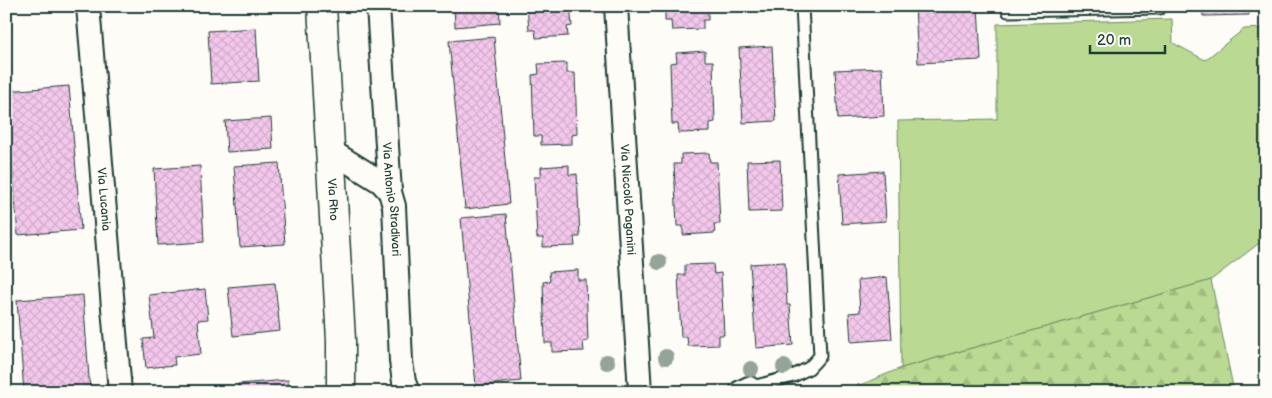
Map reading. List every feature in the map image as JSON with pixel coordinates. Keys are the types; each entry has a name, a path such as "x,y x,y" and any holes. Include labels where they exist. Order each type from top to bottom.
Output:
{"main road":[{"name":"Via Rho","path":"322,6 342,340 342,392"}],"street":[{"name":"Via Lucania","path":"88,6 120,392"},
{"name":"Via Antonio Stradivari","path":"378,6 390,192 394,206 401,361 404,382 408,392"},
{"name":"Via Niccolò Paganini","path":"616,6 640,392"},
{"path":"331,151 381,182 390,192"}],"lane":[{"path":"745,390 793,376 809,368 820,356 802,6"},
{"path":"1008,6 1008,11 1160,8 1160,6"}],"green space":[{"path":"1172,19 1173,43 1205,60 1244,29 1266,28 1266,238 1211,280 901,368 898,121 997,119 997,24"},
{"path":"1211,280 1233,387 1207,392 852,392 853,388 901,368"}],"building":[{"path":"454,6 499,6 500,23 455,27"},
{"path":"527,6 570,6 572,26 567,27 568,36 536,38 535,30 529,30"},
{"path":"665,6 708,6 708,20 703,20 703,29 672,30 671,21 665,21"},
{"path":"915,6 978,6 981,60 918,63"},
{"path":"1202,6 1249,6 1249,15 1203,16"},
{"path":"256,28 259,81 211,84 208,31"},
{"path":"494,37 509,204 465,209 449,41"},
{"path":"772,46 776,121 743,123 739,48"},
{"path":"705,51 705,61 713,61 715,122 710,123 710,132 679,133 678,124 672,124 670,63 677,62 676,53"},
{"path":"567,63 567,73 575,73 577,134 572,135 572,144 541,145 541,136 534,136 532,75 539,74 538,64"},
{"path":"882,68 884,116 838,119 835,70"},
{"path":"69,86 81,230 18,235 6,91"},
{"path":"271,118 273,149 227,152 225,121"},
{"path":"709,153 710,162 717,162 720,224 714,224 715,233 683,235 683,226 677,226 674,164 681,164 681,154"},
{"path":"780,160 782,211 749,212 747,161"},
{"path":"279,163 285,244 240,247 234,166"},
{"path":"569,165 569,175 577,174 580,237 574,237 575,246 543,247 543,238 537,238 534,177 541,177 541,167"},
{"path":"200,166 204,242 158,245 154,169"},
{"path":"883,171 886,221 842,224 839,174"},
{"path":"506,214 521,381 476,386 461,218"},
{"path":"785,262 787,305 790,305 793,345 756,348 750,264"},
{"path":"713,264 714,274 721,273 724,335 719,335 719,345 688,346 687,337 681,337 678,275 685,275 685,265"},
{"path":"578,270 578,280 586,280 588,341 583,342 584,351 552,352 552,343 545,343 543,282 550,281 549,272"},
{"path":"887,277 892,339 851,342 849,313 860,312 858,280"},
{"path":"275,283 280,331 233,336 228,287"},
{"path":"205,289 208,319 198,320 201,354 174,357 175,365 146,368 143,339 154,338 149,295"},
{"path":"83,295 90,392 24,392 17,300"},
{"path":"288,380 289,392 239,392 238,384"}]}
